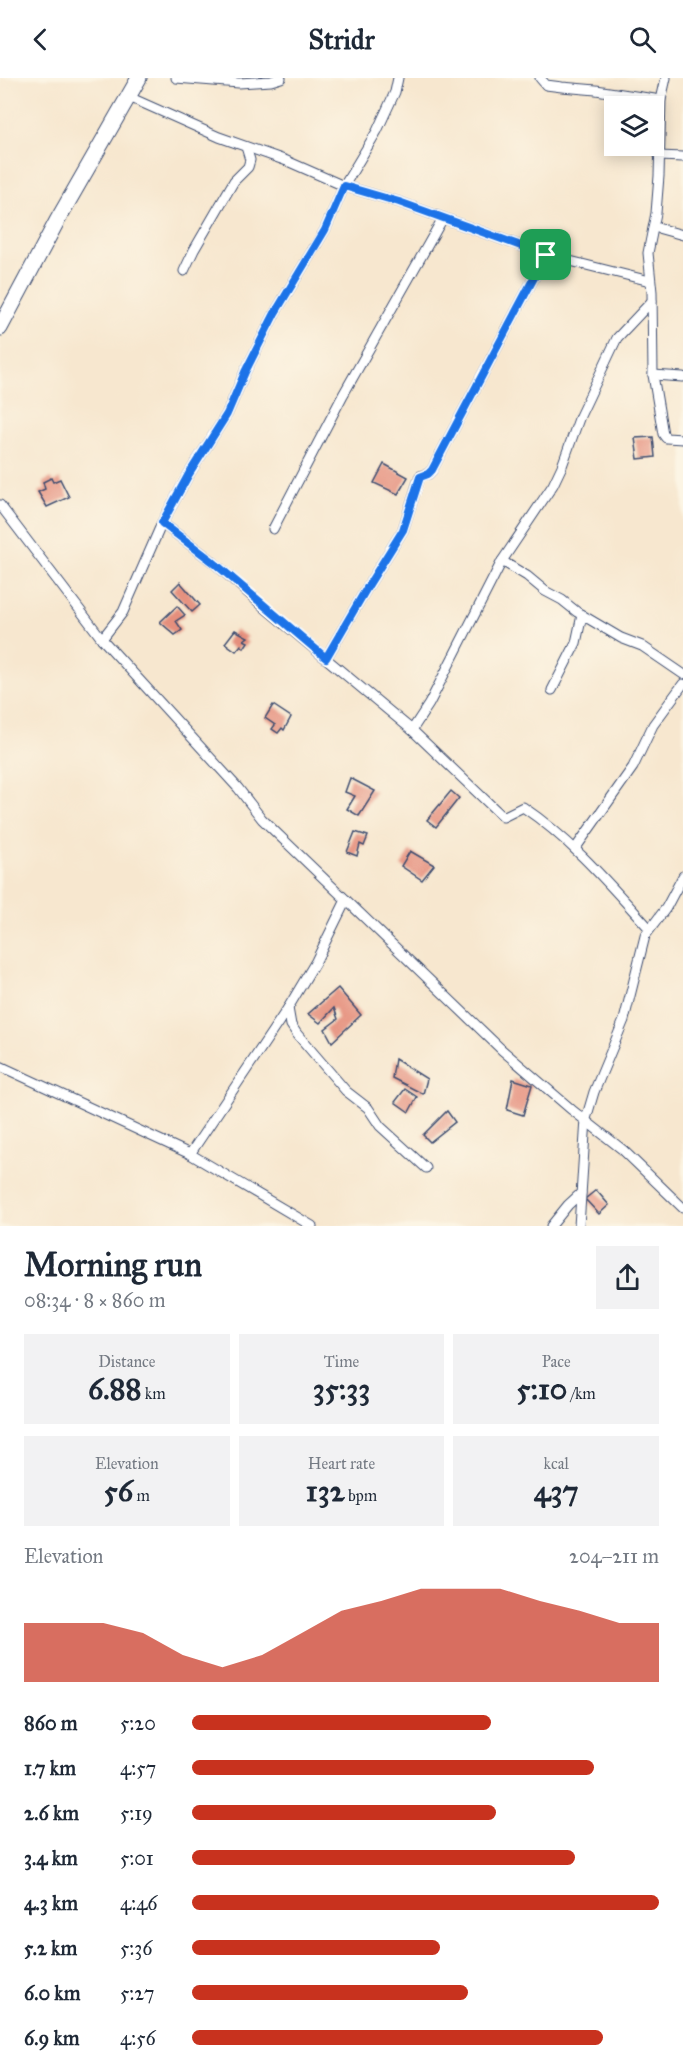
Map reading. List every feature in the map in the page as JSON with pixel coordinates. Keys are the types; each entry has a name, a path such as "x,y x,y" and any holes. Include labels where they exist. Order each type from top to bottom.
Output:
{"main road":[{"path":"0,328 57,221 139,78"}],"street":[{"path":"176,78 239,83 263,82 281,78"},
{"path":"102,639 123,612 162,523 189,474 227,414 275,313 325,230 344,186 376,131 395,92 398,78"},
{"path":"540,78 546,84 635,96"},
{"path":"662,96 666,78"},
{"path":"129,97 219,137 287,160 344,186 399,202 546,255 650,281"},
{"path":"184,271 229,190 248,167 250,160 246,147"},
{"path":"683,157 659,156 654,227 648,253 652,301 653,375 663,434 666,438 683,439"},
{"path":"273,529 343,395 443,218"},
{"path":"654,227 683,235"},
{"path":"326,658 403,530 420,477 432,470 546,255"},
{"path":"412,730 429,704 502,561 553,485 580,416 617,338 652,301"},
{"path":"653,375 683,377"},
{"path":"0,505 102,639 238,788 262,819 502,1050 623,1150 683,1208"},
{"path":"162,523 212,561 412,730 503,817 523,807 548,824 575,849 649,928"},
{"path":"502,561 582,615 621,638 642,646 683,674"},
{"path":"552,690 576,643 582,615"},
{"path":"575,849 633,767 653,725 683,684"},
{"path":"579,1226 585,1119 620,1031 645,936 666,908 683,876"},
{"path":"190,1154 288,1008 316,961 346,900"},
{"path":"288,1008 291,1025 297,1034 339,1083 368,1108 380,1126 426,1168"},
{"path":"0,1066 190,1154 312,1226"},
{"path":"551,1226 581,1193"}],"building":[{"path":"653,437 655,457 638,459 635,438"},
{"path":"384,464 408,477 398,494 374,483"},
{"path":"51,478 53,482 60,479 69,497 47,507 38,492 45,489 43,482"},
{"path":"180,582 200,605 192,612 172,590"},
{"path":"177,606 185,615 176,621 182,630 175,635 160,622"},
{"path":"235,630 248,637 244,640 248,642 244,648 241,645 236,651 225,643"},
{"path":"273,705 291,717 284,730 282,728 278,733 272,729 275,725 265,718"},
{"path":"350,778 375,791 359,816 347,809 355,796 345,792"},
{"path":"451,791 459,798 436,827 427,820"},
{"path":"355,832 368,836 364,846 360,844 357,856 347,852"},
{"path":"410,851 434,865 422,880 401,866"},
{"path":"338,988 361,1015 332,1042 325,1029 338,1019 334,1008 320,1023 308,1014"},
{"path":"395,1059 427,1079 423,1094 392,1078"},
{"path":"513,1079 532,1085 523,1115 507,1110"},
{"path":"405,1089 417,1097 409,1112 395,1102"},
{"path":"447,1111 455,1122 430,1142 423,1135"},
{"path":"596,1190 609,1205 599,1214 585,1199"}],"route":[{"path":"344,186 399,202 546,255 432,470 420,477 403,530 326,658 212,561 162,523 189,474 220,427 275,313 325,230 344,186"}]}
